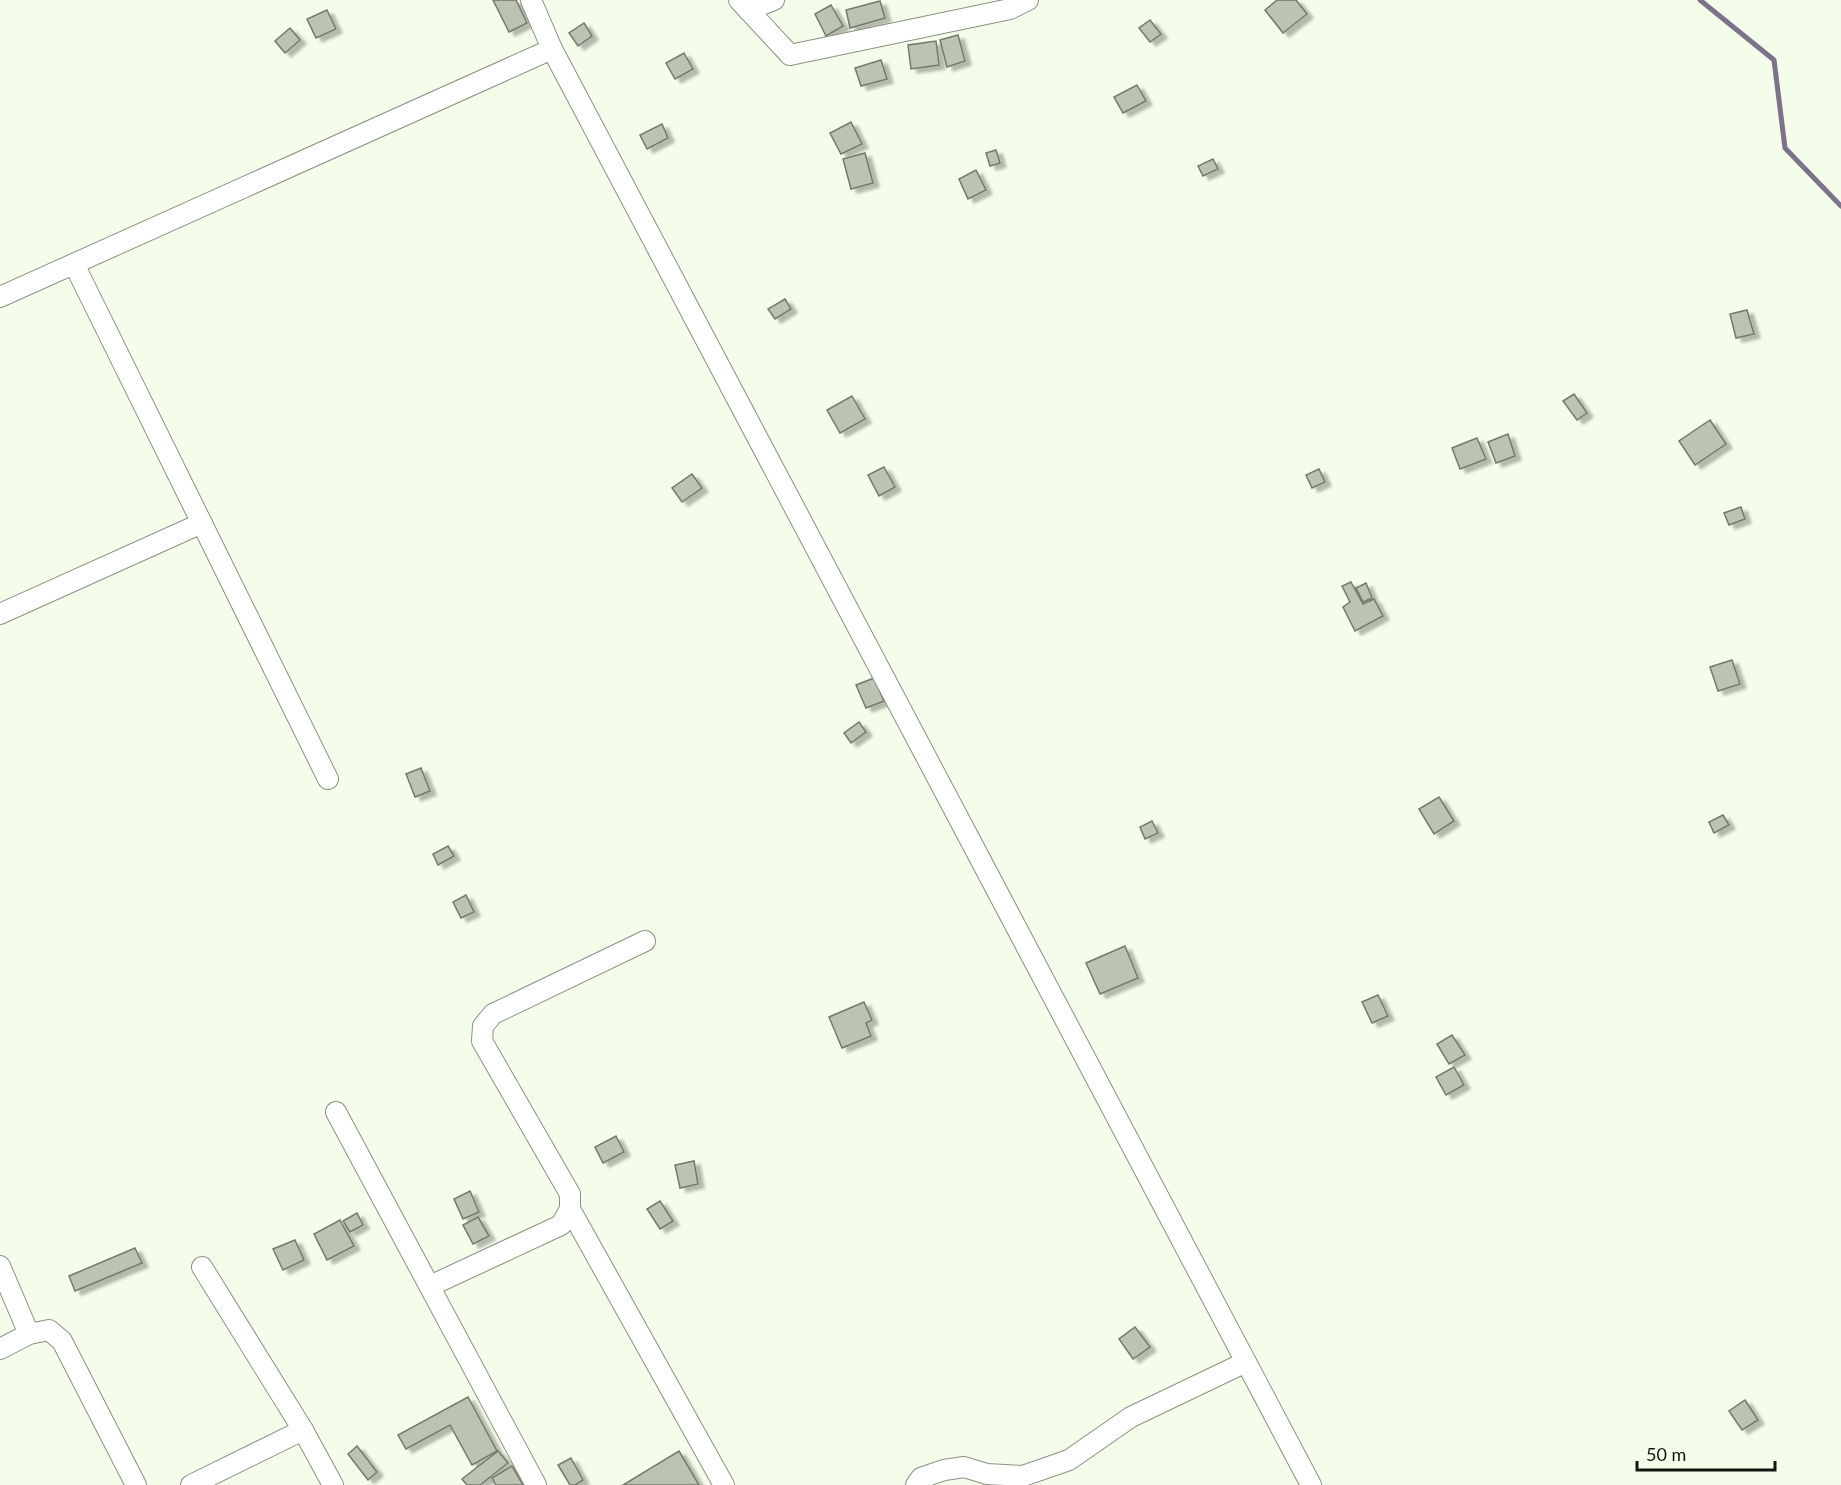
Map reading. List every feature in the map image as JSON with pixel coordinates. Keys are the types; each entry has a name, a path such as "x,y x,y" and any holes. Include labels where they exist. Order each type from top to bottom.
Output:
{"street":[{"path":"531,0 552,49 1311,1485"},
{"path":"743,5 774,0"},
{"path":"743,5 790,55 1010,9 1028,0"},
{"path":"0,297 552,49"},
{"path":"74,264 328,779"},
{"path":"0,614 202,523"},
{"path":"645,941 493,1014 483,1026 482,1041 570,1194 570,1209 724,1485"},
{"path":"336,1112 536,1485"},
{"path":"430,1286 561,1225 570,1209"},
{"path":"0,1266 29,1334"},
{"path":"201,1266 303,1430 333,1485"},
{"path":"0,1349 29,1334 49,1330 62,1341 136,1485"},
{"path":"916,1485 921,1478 944,1470 963,1467 987,1474 1023,1476 1069,1460 1131,1417 1246,1362"},
{"path":"191,1485 303,1430"}],"building":[{"path":"493,0 516,0 527,23 509,32"},
{"path":"1277,0 1296,0 1307,14 1283,33 1265,10"},
{"path":"880,1 885,18 850,28 846,10"},
{"path":"831,5 843,26 826,36 815,14"},
{"path":"327,10 336,29 316,38 307,19"},
{"path":"1150,20 1161,34 1150,42 1139,28"},
{"path":"584,23 592,36 578,46 569,33"},
{"path":"290,28 300,40 285,53 275,41"},
{"path":"958,35 965,61 947,67 940,40"},
{"path":"936,41 939,65 911,69 908,45"},
{"path":"684,53 693,69 675,79 666,63"},
{"path":"881,60 887,79 861,86 855,68"},
{"path":"1137,85 1146,101 1123,113 1114,97"},
{"path":"851,122 862,144 841,154 830,133"},
{"path":"662,124 668,138 647,149 640,135"},
{"path":"996,150 1000,163 990,166 986,153"},
{"path":"865,153 873,183 851,189 843,159"},
{"path":"1213,159 1218,169 1203,176 1198,166"},
{"path":"976,170 986,190 968,199 959,179"},
{"path":"785,299 791,309 775,319 768,309"},
{"path":"1747,310 1754,334 1736,338 1730,314"},
{"path":"1574,394 1587,413 1577,420 1563,401"},
{"path":"852,396 865,419 840,433 827,410"},
{"path":"1710,420 1726,444 1695,465 1679,441"},
{"path":"1508,434 1515,456 1496,463 1488,442"},
{"path":"1477,438 1486,459 1460,469 1452,448"},
{"path":"884,467 895,487 879,496 868,475"},
{"path":"1319,469 1325,482 1312,488 1306,475"},
{"path":"692,474 702,488 682,502 672,488"},
{"path":"1741,507 1745,519 1729,525 1724,513"},
{"path":"1351,582 1363,604 1374,599 1383,616 1355,631 1343,607 1350,602 1342,586"},
{"path":"1366,583 1372,598 1363,602 1356,588"},
{"path":"1732,660 1740,684 1718,691 1710,667"},
{"path":"874,678 884,701 866,708 856,685"},
{"path":"859,722 866,732 851,743 844,733"},
{"path":"421,768 430,791 415,797 406,774"},
{"path":"1439,797 1454,821 1434,834 1419,809"},
{"path":"1723,815 1729,825 1714,833 1709,822"},
{"path":"1152,821 1158,833 1145,839 1140,827"},
{"path":"448,846 454,856 438,865 433,854"},
{"path":"466,895 474,912 461,918 453,902"},
{"path":"1125,946 1138,978 1100,994 1086,963"},
{"path":"1378,995 1388,1016 1372,1023 1362,1002"},
{"path":"864,1002 872,1020 866,1023 871,1036 842,1048 829,1017"},
{"path":"1452,1035 1465,1055 1449,1064 1437,1044"},
{"path":"1454,1067 1464,1085 1446,1095 1436,1077"},
{"path":"616,1136 624,1152 603,1163 595,1147"},
{"path":"694,1161 698,1184 680,1188 675,1165"},
{"path":"470,1191 479,1212 463,1219 454,1199"},
{"path":"660,1201 673,1221 660,1229 647,1209"},
{"path":"357,1213 363,1225 350,1232 343,1221"},
{"path":"478,1217 489,1236 473,1244 463,1225"},
{"path":"340,1220 354,1246 327,1260 314,1234"},
{"path":"295,1240 304,1260 283,1270 273,1249"},
{"path":"135,1248 142,1263 75,1291 69,1276"},
{"path":"1135,1327 1150,1347 1133,1359 1119,1339"},
{"path":"468,1397 497,1451 472,1465 450,1425 406,1449 398,1435"},
{"path":"1745,1400 1758,1420 1742,1430 1729,1411"},
{"path":"357,1446 377,1472 368,1480 348,1454"},
{"path":"498,1451 508,1463 480,1485 467,1485 462,1479"},
{"path":"679,1451 699,1485 623,1485"},
{"path":"571,1458 583,1480 575,1485 570,1485 558,1465"},
{"path":"512,1466 523,1485 496,1485 492,1478"}],"waterway":[{"path":"1700,0 1774,60 1785,148 1841,206"}]}
